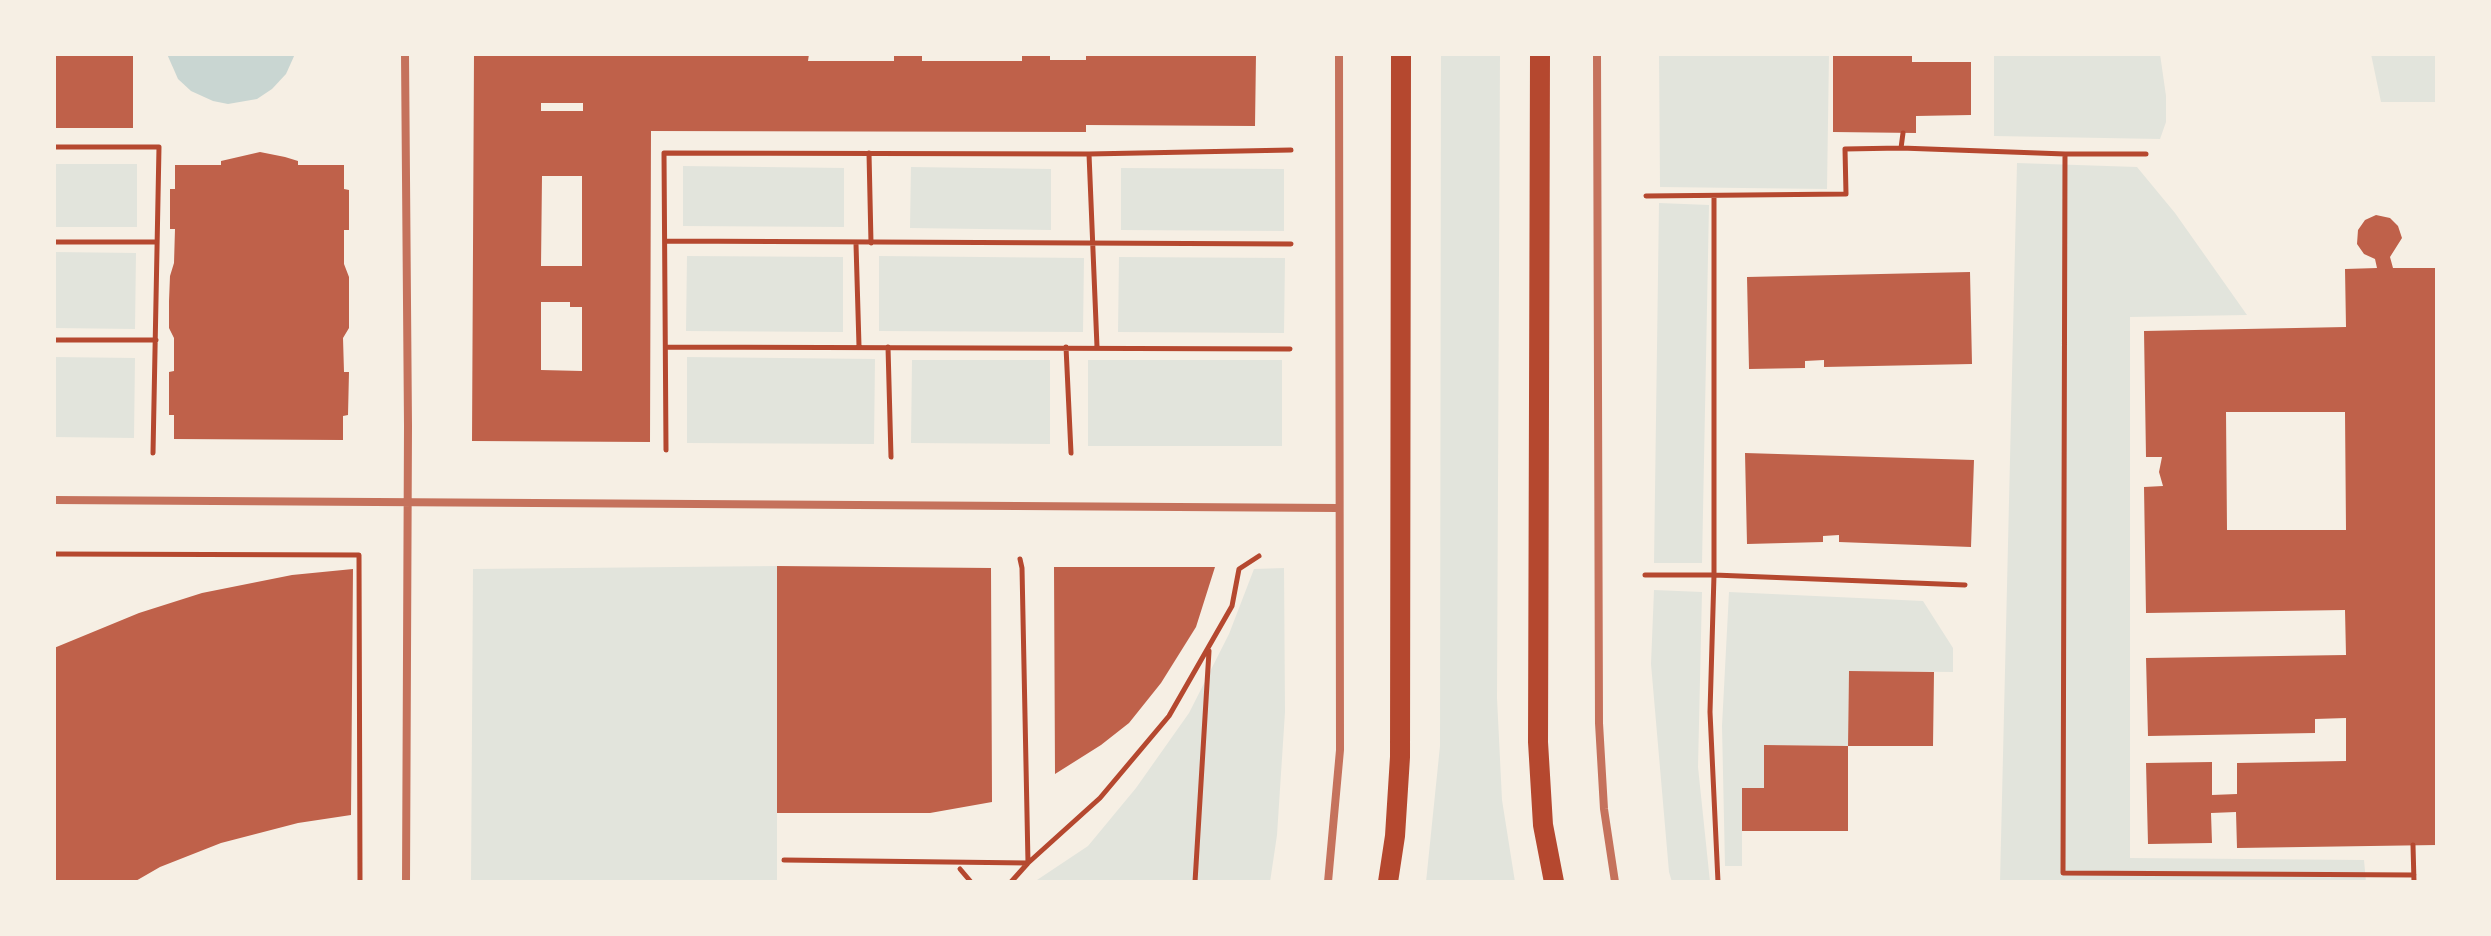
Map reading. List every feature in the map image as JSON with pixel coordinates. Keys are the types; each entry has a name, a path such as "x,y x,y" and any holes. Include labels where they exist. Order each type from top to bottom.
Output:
{"main road":[{"path":"1388,882 1395,836 1400,757 1401,54"},
{"path":"1540,54 1538,742 1543,825 1554,882"}],"street":[{"path":"405,54 408,502 406,882"},
{"path":"1328,882 1340,750 1339,54"},
{"path":"1597,54 1599,723 1604,809 1615,882"},
{"path":"54,500 1338,508"}],"path":[{"path":"1901,148 1903,133"},
{"path":"54,147 159,147 153,453"},
{"path":"1646,196 1846,194 1845,149 2146,154"},
{"path":"666,450 664,153 1089,154 1291,150"},
{"path":"869,153 871,243"},
{"path":"1089,154 1097,347"},
{"path":"2065,154 2063,873 2414,878 2413,845"},
{"path":"1714,196 1714,575 1710,712 1718,882"},
{"path":"666,241 1291,244"},
{"path":"54,242 157,242"},
{"path":"856,244 859,346"},
{"path":"54,340 156,340"},
{"path":"667,347 1290,349"},
{"path":"888,347 891,457"},
{"path":"1066,347 1071,453"},
{"path":"54,554 359,555 360,882"},
{"path":"1011,882 1100,798 1169,716 1232,606 1239,569 1259,556"},
{"path":"1020,559 1028,863"},
{"path":"1645,575 1965,585"},
{"path":"1195,881 1209,650"},
{"path":"784,860 1028,863"},
{"path":"960,869 971,882"}],"shaded area":[{"path":"167,54 295,54 286,74 272,89 257,99 228,104 191,91 178,79"},
{"path":"1441,54 1500,54 1497,698 1502,800 1515,882 1426,882 1440,746"},
{"path":"1659,54 1829,54 1827,189 1660,187"},
{"path":"1994,54 2160,54 2166,122 2160,139 1994,136"},
{"path":"2371,54 2437,54 2437,102 2381,102"},
{"path":"2017,163 2137,167 2175,213 2247,315 2130,317 2130,858 2364,860 2366,882 2000,882"},
{"path":"54,164 137,164 137,227 54,227"},
{"path":"683,166 844,168 844,227 683,226"},
{"path":"911,167 1051,169 1051,230 910,228"},
{"path":"1121,168 1284,169 1284,231 1121,230"},
{"path":"1659,203 1709,205 1702,563 1654,563"},
{"path":"54,252 136,253 135,329 54,328"},
{"path":"687,256 843,257 843,332 686,331"},
{"path":"879,256 1084,258 1083,332 879,331"},
{"path":"1119,257 1285,258 1284,333 1118,332"},
{"path":"54,357 135,358 134,438 54,437"},
{"path":"687,357 875,359 874,444 687,443"},
{"path":"912,360 1050,360 1050,444 911,443"},
{"path":"1088,360 1282,360 1282,446 1088,446"},
{"path":"777,566 777,882 471,882 473,569"},
{"path":"1284,568 1285,712 1277,835 1270,882 1034,882 1088,846 1136,788 1189,713 1229,634 1254,569"},
{"path":"1654,590 1702,592 1698,767 1710,882 1672,882 1669,872 1651,664"},
{"path":"1729,592 1923,601 1953,648 1953,672 1849,671 1848,746 1764,745 1764,788 1742,788 1742,866 1725,866 1722,726"}],"building":[{"path":"54,54 133,54 133,128 54,128"},
{"path":"474,54 809,54 808,61 894,61 894,54 922,54 922,61 1022,61 1022,54 1050,54 1050,60 1086,60 1086,54 1256,54 1255,126 1086,125 1086,132 651,131 650,442 472,441","holes":["541,103 583,103 583,111 541,111","542,176 582,176 582,266 541,266","541,302 570,302 570,307 582,307 582,371 541,370"]},
{"path":"1833,54 1912,54 1912,62 1971,62 1971,115 1916,116 1916,133 1833,132"},
{"path":"260,152 298,161 298,165 344,165 344,189 349,190 349,230 344,230 344,264 349,277 349,328 343,338 344,372 349,372 348,415 343,416 343,440 174,439 174,415 169,415 169,372 174,371 174,338 169,328 169,301 175,229 170,229 170,189 175,189 175,165 221,165 221,161"},
{"path":"2376,215 2390,218 2398,226 2402,238 2390,257 2393,268 2437,268 2437,845 2237,848 2236,812 2211,813 2212,843 2148,844 2146,763 2212,762 2212,795 2237,794 2237,763 2346,761 2346,718 2315,719 2315,733 2148,736 2146,658 2346,655 2345,610 2146,613 2144,487 2163,486 2159,472 2162,457 2146,457 2144,331 2346,327 2345,269 2377,268 2375,259 2364,254 2357,244 2358,230 2365,220","holes":["2226,412 2345,412 2346,530 2227,530"]},
{"path":"1970,272 1972,364 1824,367 1824,360 1805,361 1805,368 1749,369 1747,277"},
{"path":"1745,453 1974,460 1971,547 1839,542 1839,535 1823,536 1823,542 1747,544"},
{"path":"777,566 991,568 992,802 930,813 777,813"},
{"path":"1054,567 1215,567 1196,627 1161,683 1129,723 1055,774"},
{"path":"353,569 351,815 298,823 221,843 160,867 134,882 54,882 54,648 139,613 202,593 292,575"},
{"path":"1849,671 1934,672 1933,746 1848,746"},
{"path":"1764,745 1848,746 1848,831 1742,831 1742,788 1764,788"}]}
